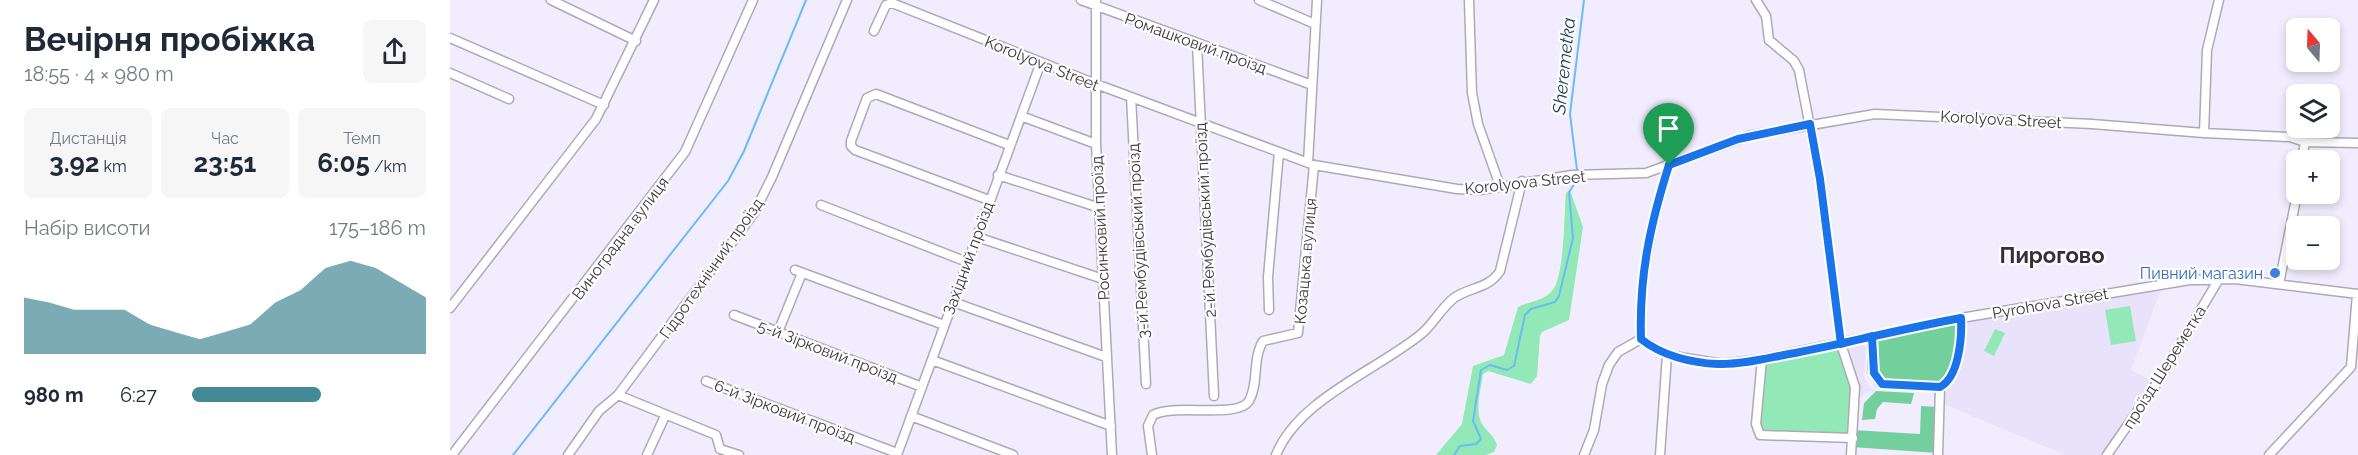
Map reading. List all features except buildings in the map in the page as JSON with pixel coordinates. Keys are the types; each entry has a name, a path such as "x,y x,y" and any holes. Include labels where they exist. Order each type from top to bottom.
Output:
{"street":[{"path":"551,0 636,41"},
{"path":"450,308 596,119 654,0"},
{"name":"Виноградна вулиця","path":"452,455 685,152 753,0"},
{"name":"Гідротехнічний проїзд","path":"568,455 599,411 618,395 759,203 847,0"},
{"name":"Ромашковий проїзд","path":"1081,0 1096,3 1197,44 1312,85"},
{"path":"1259,0 1315,24"},
{"name":"Козацька вулиця","path":"1152,455 1148,426 1153,415 1170,410 1230,409 1245,405 1250,399 1258,350 1263,341 1298,333 1311,164 1312,85 1317,0"},
{"path":"1469,0 1472,93 1478,124 1500,186"},
{"path":"1756,0 1766,16 1767,36 1771,43 1798,66 1820,179 1841,344 1855,387 1851,455"},
{"path":"2204,133 2207,50 2219,0"},
{"name":"Korolyova Street","path":"874,31 886,5 892,3 1096,84 1311,164 1443,188 1480,190 1522,181 1572,175 1634,175 1669,165 1738,139 1810,124 1885,113 2290,137 2305,141 2358,142"},
{"name":"Росинковий проїзд","path":"1096,3 1096,144 1112,455"},
{"path":"450,38 604,105"},
{"name":"2-й Рембудівський проїзд","path":"1197,44 1214,396"},
{"name":"Західний проїзд","path":"897,454 1041,62"},
{"path":"450,74 509,99"},
{"path":"989,200 855,150 851,146 851,141 867,98 871,95 1009,145"},
{"name":"3-й Рембудівський проїзд","path":"1131,97 1146,384"},
{"path":"1021,116 1096,144"},
{"path":"2304,150 2305,141"},
{"path":"1269,310 1268,277 1279,152"},
{"path":"1584,455 1594,430 1602,384 1609,365 1618,352 1641,339 1641,303 1651,223 1669,165"},
{"path":"998,175 1100,208"},
{"path":"1276,455 1289,432 1305,414 1423,333 1442,307 1461,293 1495,279 1500,271 1522,181"},
{"path":"2279,284 2295,204"},
{"path":"821,206 967,262"},
{"path":"977,237 1103,279"},
{"path":"778,332 799,272 944,326"},
{"name":"Pyrohova Street","path":"1641,339 1667,355 1718,364 1762,359 1961,318 2180,281 2219,279 2358,294"},
{"name":"проїзд Шереметка","path":"2107,455 2157,383 2219,279"},
{"path":"2269,455 2351,367 2358,294"},
{"path":"953,302 1106,357"},
{"name":"5-й Зірковий проїзд","path":"734,315 922,387"},
{"path":"1872,336 1873,371 1880,383 1940,387 1949,380 1962,342 1961,318"},
{"path":"1660,455 1667,355"},
{"path":"1762,359 1756,424 1760,435 1853,438"},
{"path":"932,360 1111,426"},
{"name":"6-й Зірковий проїзд","path":"706,381 897,454"},
{"path":"1938,455 1940,387"},
{"path":"618,395 716,435 718,452 738,455"},
{"path":"647,455 665,416"},
{"path":"911,416 1014,455"}],"shaded area":[{"path":"2163,284 2131,370 2157,383 2107,455 2065,455 1939,402 1961,318"},
{"path":"1860,343 1866,347 1864,376 1870,388 1876,391 1870,391 1859,398 1859,385 1846,354 1851,344"}],"green space":[{"path":"1570,190 1583,227 1569,320 1542,332 1537,376 1531,384 1488,371 1483,374 1478,411 1481,422 1496,441 1494,452 1486,455 1436,455 1462,424 1473,366 1504,355 1518,307 1545,297 1552,291 1562,259 1566,193"},
{"path":"2130,306 2136,341 2111,345 2105,310"},
{"path":"1961,318 1962,342 1944,385 1878,382 1872,336"},
{"path":"1995,329 2005,333 1994,356 1984,351"},
{"path":"1841,344 1855,387 1853,438 1766,437 1756,427 1762,359"},
{"path":"1876,391 1914,393 1911,404 1883,402 1877,409 1875,419 1862,420 1864,403"},
{"path":"1921,406 1939,407 1937,453 1852,447 1853,430 1920,434"}],"waterway":[{"path":"513,455 728,181 744,151 806,0"},
{"name":"Sheremetka","path":"1577,170 1570,114 1584,0"},
{"name":"Sheremetka","path":"1454,455 1460,446 1476,444 1481,439 1473,421 1481,370 1490,365 1507,370 1514,366 1525,315 1531,309 1555,302 1559,296 1573,238 1569,192 1577,180"}],"place":[{"name":"Пивний магазин","path":"2275,273"}],"district":[{"name":"Пирогово","path":"2052,255"}],"route":[{"path":"1669,165 1651,223 1643,276 1641,339 1646,343 1667,355 1714,364 1727,364 1841,344 1872,336 1917,326 1961,318 1962,342 1949,380 1940,387 1884,385 1877,380 1874,373 1872,336 1841,344 1816,150 1810,124 1748,136 1669,165"}]}
